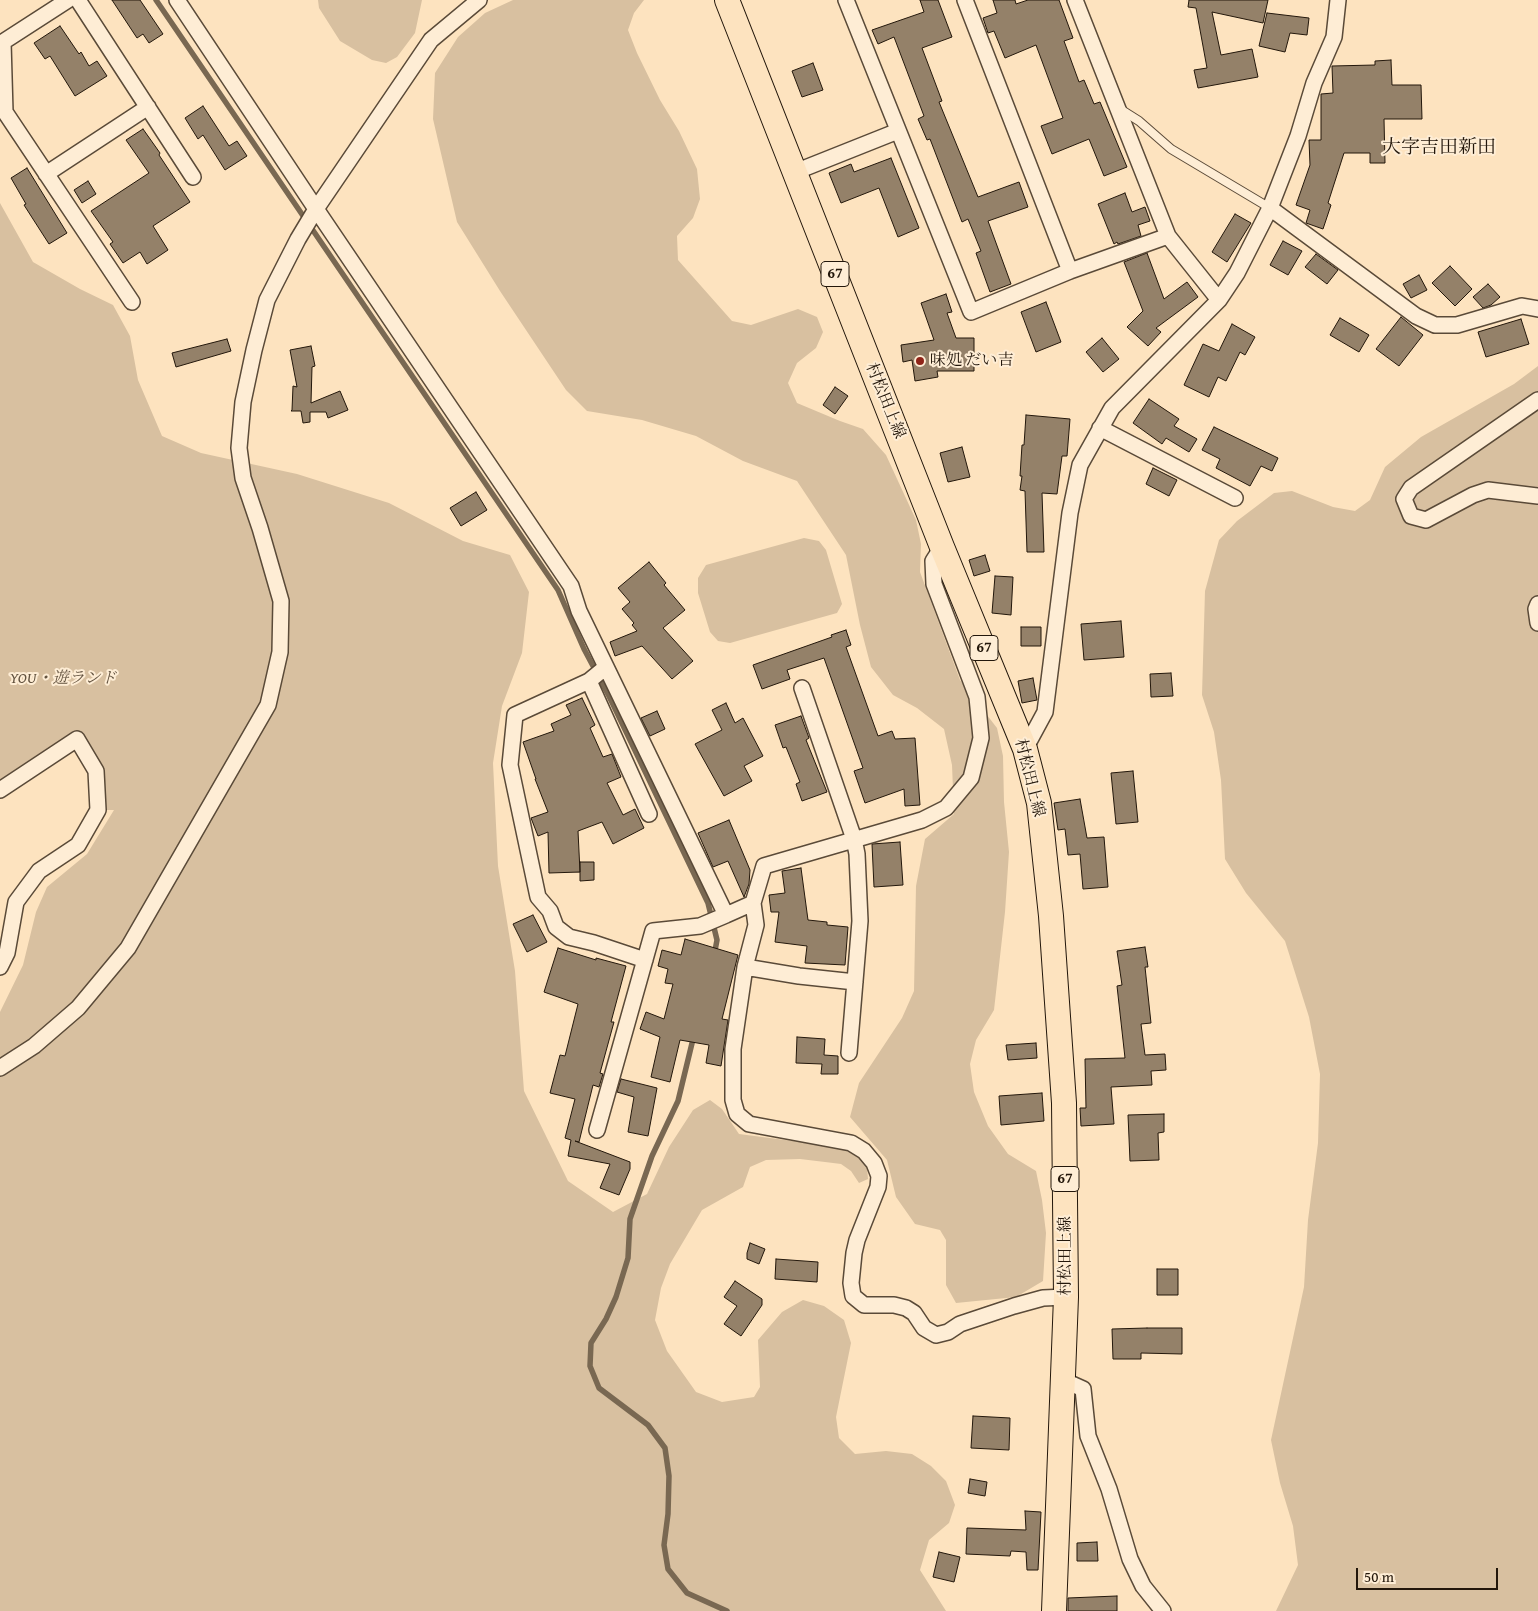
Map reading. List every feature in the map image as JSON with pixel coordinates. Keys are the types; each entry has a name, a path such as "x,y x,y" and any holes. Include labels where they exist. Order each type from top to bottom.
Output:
{"main road":[{"name":"村松田上線","path":"727,0 942,547 1025,749 1039,803 1051,916 1064,1103 1066,1297 1054,1611"}],"street":[{"path":"68,0 3,42 5,112 132,302"},
{"path":"78,0 193,177"},
{"path":"178,0 316,209 572,586 579,611 726,915"},
{"path":"0,1068 34,1046 78,1008 128,948 268,705 280,652 281,601 243,478 239,448 243,402 267,300 298,239 316,209 431,40 479,0"},
{"path":"846,0 971,312 1070,272 1168,236"},
{"path":"965,0 1070,272"},
{"path":"1075,0 1168,236 1219,300"},
{"path":"1025,749 1045,712 1070,513 1080,465 1112,408 1219,300 1237,273 1270,208 1298,136 1314,83 1334,37 1338,0"},
{"path":"46,174 148,107"},
{"path":"795,172 898,131"},
{"path":"1270,208 1416,316 1435,324 1457,325 1522,306 1538,309"},
{"path":"1538,400 1411,488 1404,500 1411,516 1426,520 1473,495 1488,490 1538,496"},
{"path":"1100,428 1235,498"},
{"path":"942,547 933,560 934,584 977,697 981,738 971,778 946,808 922,820 764,866 753,903 756,925 745,967 733,1049 733,1100 737,1114 749,1124 851,1143 864,1151 874,1163 879,1176 878,1187 854,1252 853,1296 864,1305 894,1305 906,1308 914,1313 924,1328 936,1335 948,1332 960,1324 1014,1306 1043,1298 1066,1297"},
{"path":"1538,604 1536,609 1538,624"},
{"path":"606,667 589,682 515,715 510,764 538,897 550,911 556,927 570,937 645,960"},
{"path":"589,682 649,814"},
{"path":"802,688 854,839 857,854 860,920 849,1053"},
{"path":"0,790 77,739 96,772 98,810 78,845 39,871 16,902 7,952 0,967"},
{"path":"597,1130 653,931 700,926 753,903"},
{"path":"745,967 799,976 855,982"},
{"path":"1063,1380 1083,1389 1088,1436 1109,1489 1130,1559 1144,1586 1163,1611"}],"lane":[{"path":"1117,108 1139,121 1171,149 1270,208"}],"green space":[{"path":"318,0 422,0 415,33 397,57 386,63 372,60 340,41 319,8"},
{"path":"513,0 644,0 634,13 628,30 660,100 679,131 697,169 700,199 693,218 677,236 678,260 732,321 751,325 798,309 817,317 823,332 816,348 797,363 788,383 797,403 863,429 886,455 916,520 921,544 920,572 960,680 997,728 1003,756 1004,802 1009,852 1005,912 994,1010 976,1040 970,1064 974,1092 988,1126 1008,1154 1036,1171 1042,1200 1046,1233 1043,1281 1016,1297 956,1303 946,1285 946,1240 940,1230 915,1224 896,1197 887,1160 850,1117 859,1083 902,1018 914,991 916,886 925,839 954,814 952,765 944,729 917,708 893,695 871,667 860,625 846,555 797,481 743,461 696,436 642,420 587,411 566,390 457,222 433,119 435,73 458,37 485,13"},
{"name":"YOU・遊ランド","path":"0,203 33,262 80,289 113,305 130,336 138,380 162,436 201,453 297,474 389,503 463,541 510,555 529,592 522,653 502,706 493,763 498,866 515,971 524,1091 568,1181 613,1212 647,1194 669,1147 693,1110 710,1100 722,1109 739,1134 847,1148 862,1158 867,1167 868,1179 859,1183 851,1171 841,1164 800,1159 766,1160 750,1167 743,1187 702,1210 670,1264 661,1288 655,1320 667,1351 696,1392 722,1402 754,1397 760,1387 758,1340 782,1312 803,1300 824,1306 844,1320 851,1343 836,1417 839,1438 855,1454 886,1451 912,1454 931,1466 946,1481 955,1505 949,1523 929,1540 920,1570 946,1611 0,1611 0,1012 23,965 36,912 47,887 87,854 114,810 98,810 96,772 77,739 0,790"},
{"path":"1538,366 1538,1611 1276,1611 1298,1565 1293,1526 1280,1483 1271,1440 1304,1287 1308,1220 1318,1143 1320,1074 1309,1017 1285,941 1246,893 1225,859 1221,780 1214,732 1202,695 1205,591 1219,540 1237,521 1274,493 1292,491 1333,507 1355,511 1370,500 1385,467 1421,437 1514,384"},
{"path":"804,538 819,541 826,550 842,604 837,613 730,643 718,641 710,632 698,593 698,578 706,565"}],"building":[{"path":"112,0 140,0 163,34 149,43 143,34 137,38"},
{"path":"920,0 938,0 952,37 922,48 942,101 939,102 978,197 1019,182 1028,207 988,221 1011,284 990,292 976,253 981,251 968,219 962,222 930,139 927,140 918,119 924,116 894,37 878,44 872,30 924,12"},
{"path":"993,0 1015,0 1016,4 1028,0 1059,0 1073,38 1064,41 1079,82 1084,80 1094,104 1100,102 1127,167 1104,176 1089,139 1052,154 1041,126 1063,118 1036,45 1005,58 994,31 988,33 983,18 997,13"},
{"path":"1189,0 1268,0 1263,23 1212,12 1221,55 1252,49 1258,77 1198,88 1194,70 1207,68 1196,8 1188,7"},
{"path":"1267,13 1309,18 1307,35 1290,33 1285,52 1259,46"},
{"path":"60,26 79,54 81,52 89,66 97,61 107,76 75,96 50,56 45,59 34,43"},
{"path":"1391,60 1392,85 1421,85 1422,119 1384,119 1385,163 1370,163 1370,153 1344,153 1328,203 1331,205 1323,229 1306,223 1310,210 1296,205 1310,165 1309,140 1321,140 1321,94 1333,93 1332,66 1375,65 1375,61"},
{"path":"813,63 823,90 802,97 792,71"},
{"path":"203,106 229,146 237,141 247,156 225,170 203,135 198,139 185,118"},
{"path":"143,129 190,202 153,226 168,250 147,264 140,252 123,263 110,244 113,242 91,211 149,173 126,140"},
{"path":"891,158 919,228 898,237 879,188 841,203 829,173 851,164 854,172"},
{"path":"27,168 67,233 49,244 24,205 26,204 11,178"},
{"path":"88,181 96,194 82,203 74,190"},
{"path":"1125,193 1132,212 1145,207 1150,221 1138,225 1141,236 1114,244 1098,204"},
{"path":"1235,214 1251,223 1227,262 1212,252"},
{"path":"1283,241 1302,251 1288,275 1270,265"},
{"path":"1147,253 1164,299 1187,282 1198,297 1156,328 1161,332 1148,346 1127,327 1143,311 1124,262"},
{"path":"1316,254 1338,270 1327,284 1305,267"},
{"path":"1450,266 1472,289 1455,306 1432,283"},
{"path":"1419,275 1427,290 1411,298 1403,284"},
{"path":"1488,284 1500,297 1491,305 1483,308 1473,297"},
{"path":"946,294 952,312 947,313 956,338 974,338 974,371 937,371 938,377 915,381 912,360 903,362 901,345 934,340 921,303"},
{"path":"1046,302 1061,342 1036,352 1021,312"},
{"path":"1401,317 1423,335 1399,366 1376,349"},
{"path":"1340,318 1369,335 1359,352 1330,335"},
{"path":"1521,319 1529,344 1486,357 1478,332"},
{"path":"1232,324 1255,337 1245,355 1240,352 1226,381 1218,377 1209,397 1184,385 1203,344 1219,351"},
{"path":"1102,338 1119,359 1103,372 1086,352"},
{"path":"227,339 231,351 176,367 172,353"},
{"path":"311,346 315,366 312,367 311,403 340,391 348,410 328,418 326,412 310,412 310,422 303,423 301,411 291,411 293,386 297,387 290,350"},
{"path":"835,387 848,396 835,414 823,405"},
{"path":"1149,399 1179,419 1174,426 1197,439 1189,452 1166,438 1162,444 1133,423"},
{"path":"1026,415 1070,419 1067,456 1062,456 1057,494 1042,493 1044,552 1027,552 1025,491 1020,490 1022,445 1024,445"},
{"path":"1214,427 1278,458 1272,471 1261,466 1250,486 1216,468 1220,459 1202,450"},
{"path":"962,447 970,477 948,482 940,453"},
{"path":"1153,468 1177,480 1169,496 1146,484"},
{"path":"476,492 487,510 461,526 450,508"},
{"path":"985,555 990,571 974,576 969,560"},
{"path":"649,562 666,583 664,585 685,610 663,628 693,661 672,679 642,646 615,656 610,642 637,631 632,625 634,623 622,609 630,602 618,588"},
{"path":"995,576 1013,577 1011,615 992,613"},
{"path":"1121,621 1124,657 1084,660 1081,624"},
{"path":"1021,627 1041,627 1041,646 1021,646"},
{"path":"846,630 851,645 846,647 878,736 892,731 895,739 915,738 920,805 905,806 904,789 865,803 854,771 863,768 824,658 787,670 790,679 762,689 753,665 832,637 831,635"},
{"path":"1171,673 1173,696 1151,697 1150,674"},
{"path":"1033,678 1037,700 1022,703 1018,681"},
{"path":"582,698 595,725 590,728 603,757 612,754 621,777 607,783 623,815 635,809 644,828 613,844 602,822 578,831 580,872 549,873 548,832 538,836 531,818 548,812 523,742 554,731 551,724 571,715 566,705"},
{"path":"726,703 735,723 743,718 763,756 744,766 752,781 724,796 695,744 722,730 712,710"},
{"path":"657,711 665,729 650,736 641,718"},
{"path":"801,716 809,738 806,740 827,792 802,801 796,784 800,782 786,747 783,748 775,725"},
{"path":"1133,771 1138,822 1116,824 1111,773"},
{"path":"1080,799 1087,838 1104,837 1108,887 1083,889 1080,854 1068,855 1065,829 1058,830 1054,803"},
{"path":"729,820 750,870 749,884 744,897 728,861 713,867 698,833"},
{"path":"900,842 903,885 874,887 872,844"},
{"path":"580,862 594,862 594,880 580,881"},
{"path":"801,868 808,920 827,922 827,925 848,927 845,965 805,963 807,946 775,942 779,912 771,912 769,895 785,893 782,871"},
{"path":"533,915 547,942 527,952 513,924"},
{"path":"685,939 738,955 722,1019 728,1020 721,1066 706,1063 709,1045 680,1040 670,1082 651,1077 660,1037 640,1029 646,1012 664,1019 673,984 665,983 668,969 658,966 662,950 681,955"},
{"path":"1145,947 1148,967 1145,967 1151,1023 1141,1024 1145,1055 1165,1054 1166,1070 1151,1071 1152,1085 1111,1087 1114,1124 1081,1126 1080,1108 1086,1108 1085,1059 1125,1058 1117,986 1122,985 1117,951"},
{"path":"558,948 596,960 596,958 626,966 611,1022 614,1022 600,1073 603,1074 599,1087 593,1085 579,1142 575,1141 630,1162 630,1169 619,1195 600,1188 610,1164 568,1156 571,1140 565,1138 575,1099 550,1093 560,1055 565,1056 578,1004 544,992"},
{"path":"797,1037 825,1039 824,1055 838,1056 838,1074 821,1074 822,1064 796,1063"},
{"path":"1036,1043 1037,1058 1008,1060 1006,1045"},
{"path":"621,1079 657,1088 648,1136 628,1132 634,1097 617,1092"},
{"path":"1042,1093 1044,1121 1001,1125 999,1096"},
{"path":"1164,1114 1164,1132 1158,1133 1159,1160 1130,1161 1128,1115"},
{"path":"750,1243 765,1249 759,1264 747,1259"},
{"path":"776,1259 818,1262 817,1282 775,1279"},
{"path":"1157,1269 1178,1269 1178,1295 1157,1295"},
{"path":"735,1281 762,1299 762,1305 741,1336 724,1324 737,1306 724,1297"},
{"path":"1182,1328 1182,1354 1141,1353 1141,1359 1113,1359 1112,1329"},
{"path":"973,1416 1010,1418 1009,1450 971,1448"},
{"path":"970,1479 987,1482 985,1496 968,1493"},
{"path":"1025,1511 1041,1512 1038,1570 1027,1570 1026,1552 1011,1551 1010,1556 966,1554 967,1528 1026,1530"},
{"path":"1097,1542 1098,1561 1077,1561 1077,1543"},
{"path":"939,1552 960,1557 954,1582 933,1577"},
{"path":"1117,1596 1117,1611 1068,1611 1068,1598"}],"waterway":[{"path":"156,0 558,590 584,649 609,696 708,903 717,940 714,956"},
{"path":"694,1035 678,1101 652,1156 630,1219 628,1258 616,1297 606,1319 591,1343 590,1366 599,1388 648,1425 665,1448 669,1476 668,1514 664,1545 668,1569 687,1593 727,1611"}],"place":[{"name":"味処 だい吉","path":"920,361"}],"district":[{"name":"大字吉田新田","path":"1439,148"}]}
